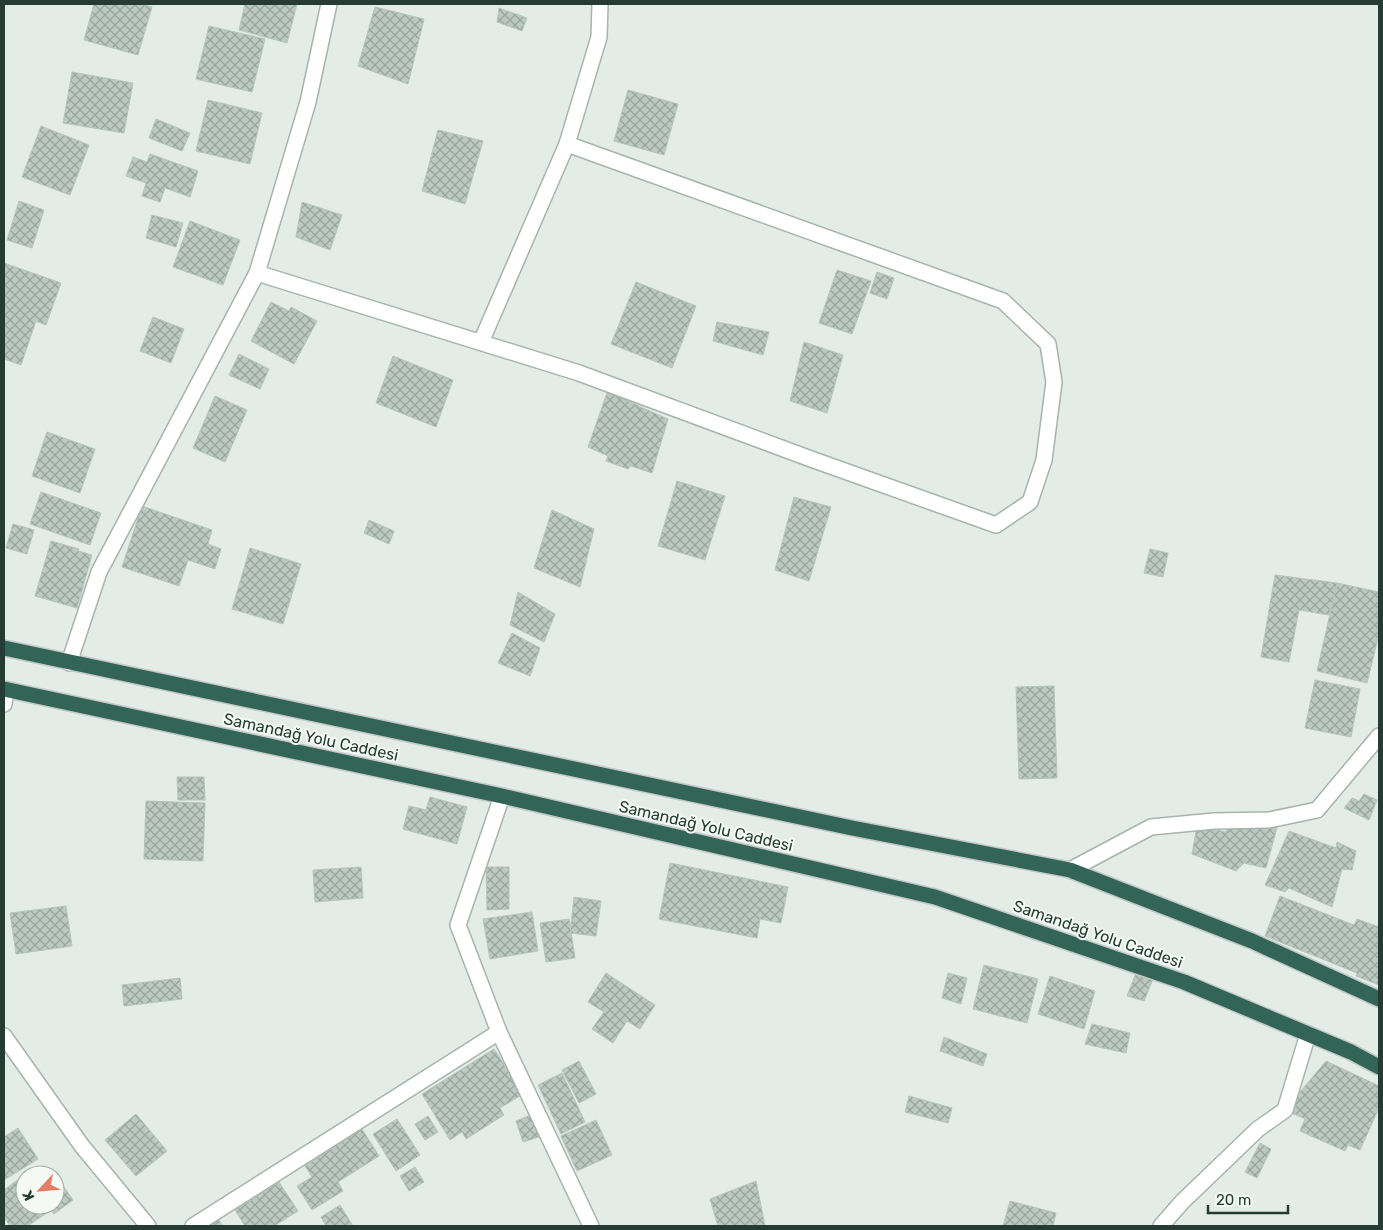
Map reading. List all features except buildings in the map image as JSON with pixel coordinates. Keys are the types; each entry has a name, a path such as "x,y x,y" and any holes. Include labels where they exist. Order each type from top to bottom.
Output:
{"highway":[{"name":"Samandağ Yolu Caddesi","path":"4,648 852,828 1070,870 1252,941 1379,999"},
{"name":"Samandağ Yolu Caddesi","path":"5,694 502,796 935,897 1184,982 1351,1052 1379,1067"}],"street":[{"path":"69,663 99,572 256,273 308,102 329,4"},
{"path":"481,342 567,144 599,36 600,4"},
{"path":"256,273 579,373 811,459 996,524 1030,502 1044,460 1054,382 1048,344 1003,301 567,144"},
{"path":"1070,870 1151,827 1214,821 1269,820 1317,810 1379,736"},
{"path":"502,796 458,925 499,1032 591,1226"},
{"path":"193,1226 499,1032"},
{"path":"1161,1226 1182,1202 1258,1129 1285,1110 1308,1034"},
{"path":"4,1036 82,1146 148,1226"}]}
